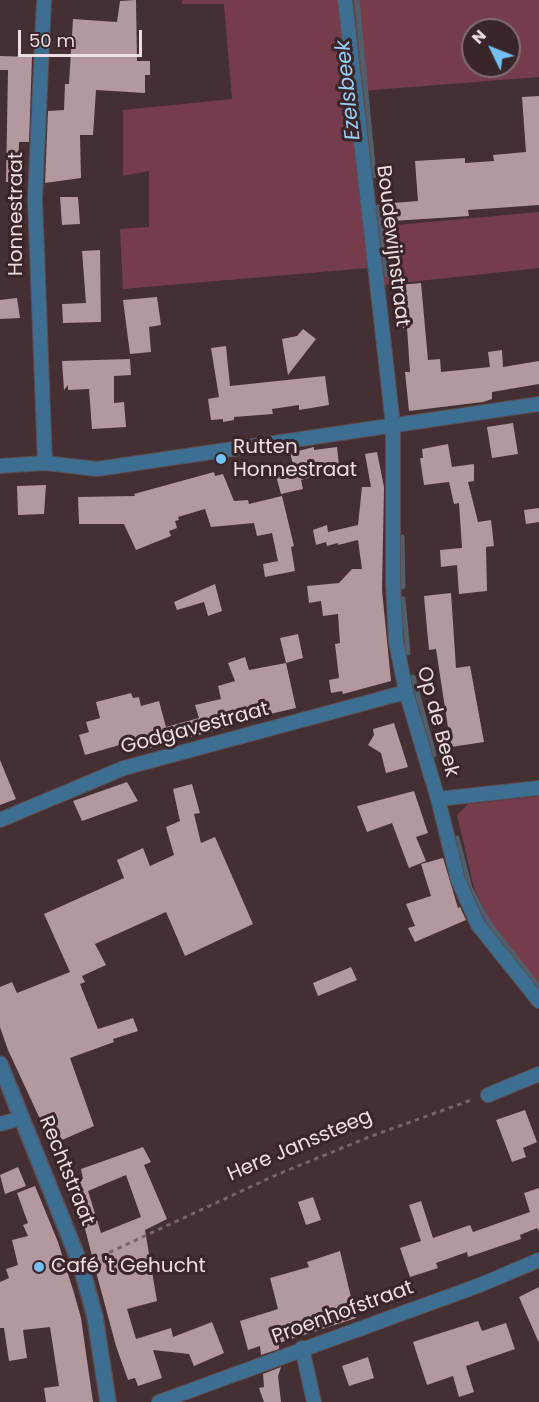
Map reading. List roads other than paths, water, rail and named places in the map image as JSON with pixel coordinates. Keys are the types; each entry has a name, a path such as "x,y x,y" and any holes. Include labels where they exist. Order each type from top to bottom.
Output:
{"street":[{"name":"Honnestraat","path":"44,0 35,199 45,463"},
{"name":"Boudewijnstraat","path":"345,0 393,425"},
{"path":"0,466 45,463 98,469 539,404"},
{"name":"Op de Beek","path":"393,425 393,583 396,642 406,692 438,799 458,880 478,925 539,1001"},
{"name":"Godgavestraat","path":"0,820 124,768 406,692"},
{"path":"438,799 539,788"},
{"name":"Rechtstraat","path":"0,1064 81,1266 95,1317 108,1402"},
{"path":"488,1095 539,1074"},
{"path":"0,1124 22,1118"},
{"name":"Proenhofstraat","path":"159,1402 480,1285 539,1260"},
{"path":"302,1348 315,1402"}],"waterway":[{"name":"Ezelsbeek","path":"357,0 374,176"},
{"name":"Ezelsbeek","path":"378,207 387,275"},
{"name":"Ezelsbeek","path":"402,537 403,587"},
{"name":"Ezelsbeek","path":"403,599 408,653"},
{"name":"Ezelsbeek","path":"413,677 434,755"},
{"name":"Ezelsbeek","path":"457,838 470,888 489,923 539,987"}],"place":[{"name":"Rutten Honnestraat","path":"221,459"},
{"name":"Café 't Gehucht","path":"39,1267"}]}
